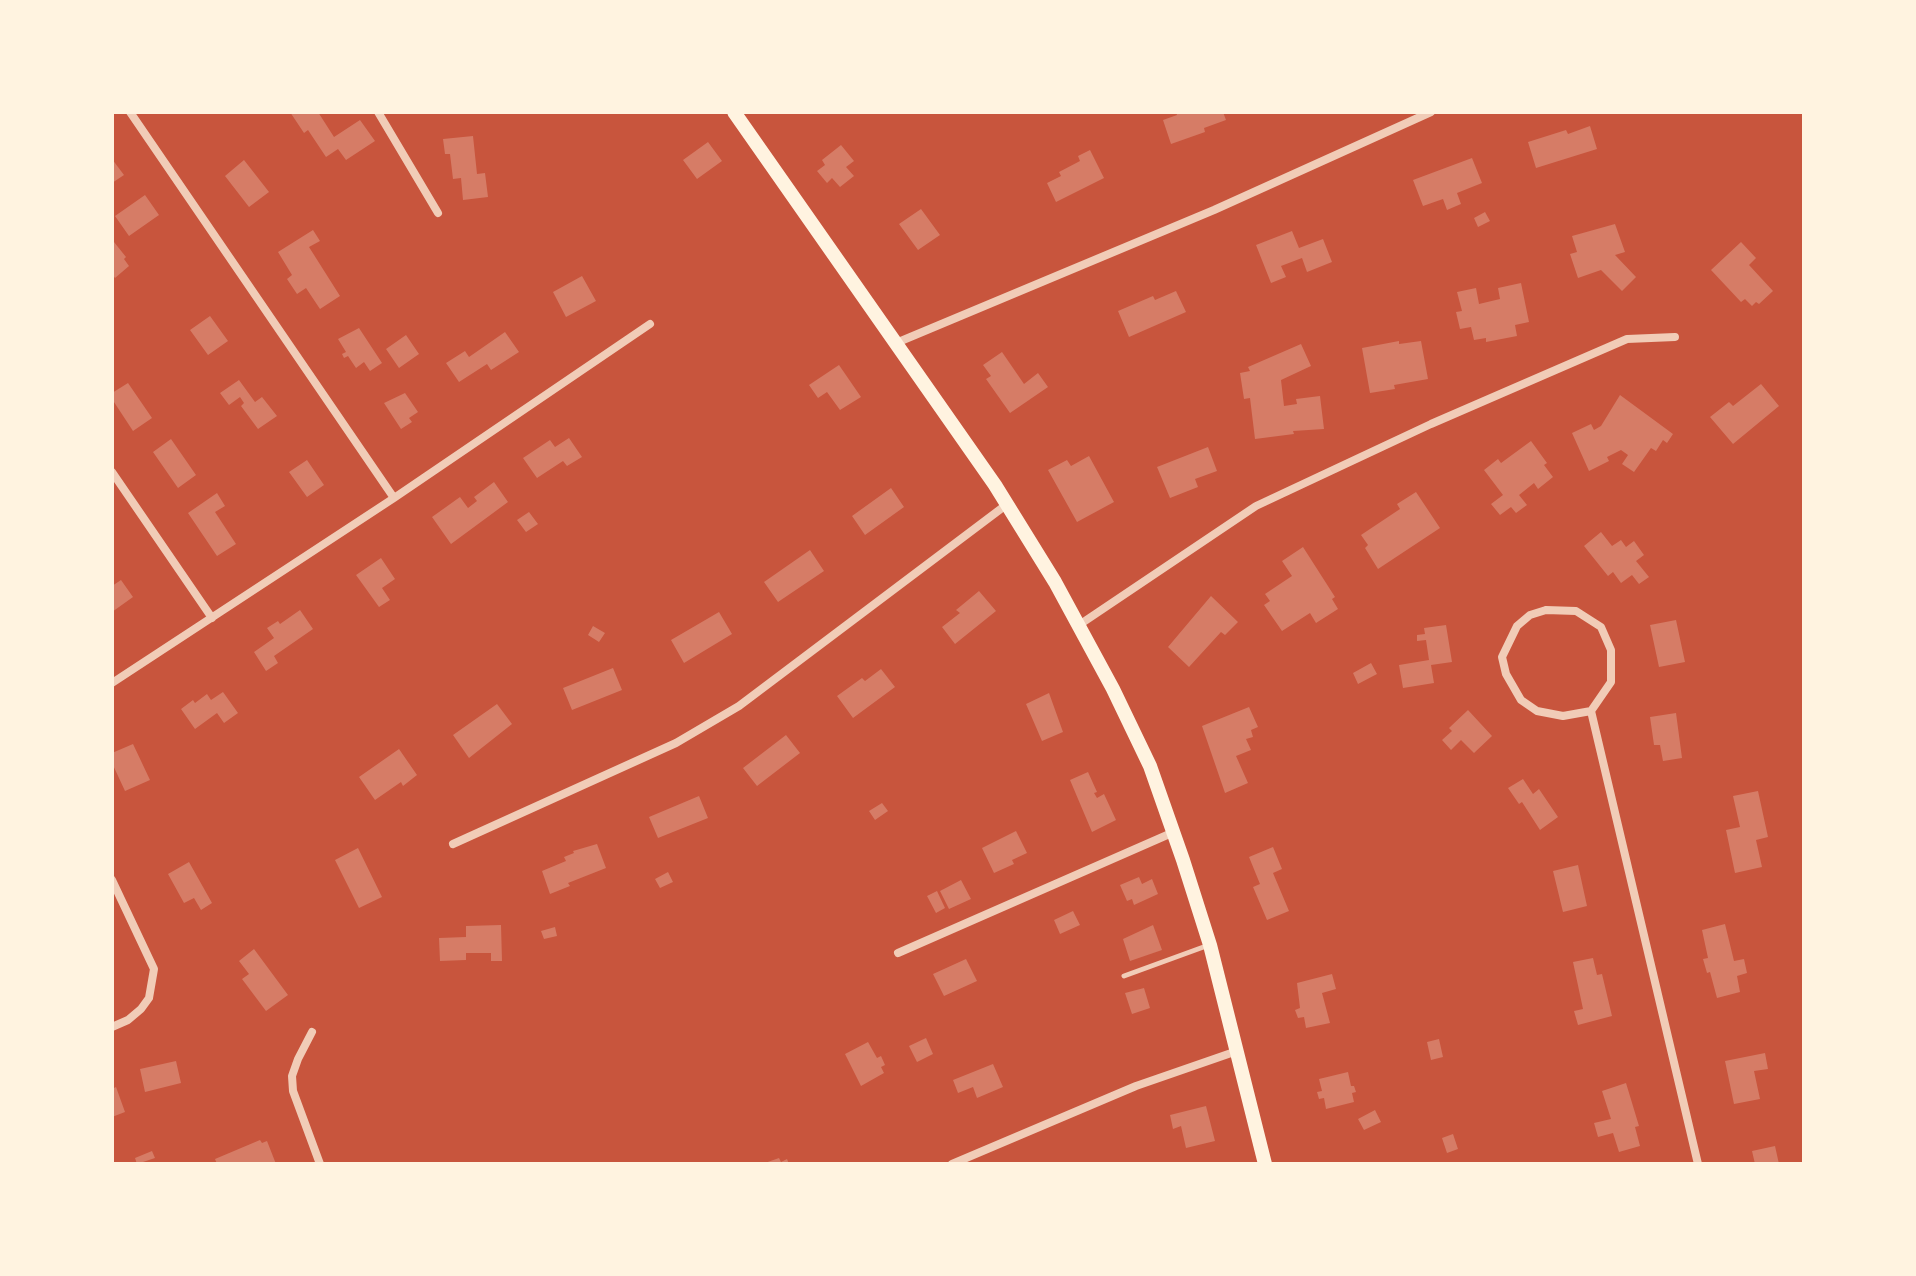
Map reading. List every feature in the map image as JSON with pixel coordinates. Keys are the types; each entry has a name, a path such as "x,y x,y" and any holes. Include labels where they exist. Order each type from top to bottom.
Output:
{"main road":[{"path":"734,112 1006,505 1079,625 1150,766 1174,832 1210,945 1265,1164"}],"street":[{"path":"130,112 394,498"},
{"path":"378,112 438,213"},
{"path":"896,343 1214,210 1431,112"},
{"path":"112,683 394,498 650,324"},
{"path":"1079,625 1256,506 1431,424 1627,339 1675,337"},
{"path":"112,472 212,618"},
{"path":"453,844 676,743 739,706 1006,505"},
{"path":"1591,711 1563,716 1537,711 1521,700 1506,674 1502,657 1517,626 1530,615 1546,610 1576,611 1601,627 1611,650 1611,682 1591,711 1698,1164"},
{"path":"898,953 1174,832"},
{"path":"112,880 154,969 149,998 128,1020 112,1027"},
{"path":"312,1032 292,1076 293,1091 320,1164"},
{"path":"952,1164 1136,1086 1237,1051"}],"lane":[{"path":"1124,976 1210,945"}],"building":[{"path":"290,112 318,112 334,137 360,120 375,141 346,160 338,149 326,157 308,130 304,133"},
{"path":"1176,112 1223,112 1226,120 1204,128 1205,132 1171,144 1163,120 1177,115"},
{"path":"1590,126 1597,149 1536,168 1528,142"},
{"path":"473,136 477,174 485,173 488,197 463,200 461,178 453,179 450,154 445,154 443,139"},
{"path":"708,142 722,161 697,179 683,160"},
{"path":"841,145 854,161 846,167 854,176 840,187 832,178 827,183 817,171 825,165 822,160"},
{"path":"1090,150 1104,178 1056,202 1047,183 1061,176 1059,172 1080,161 1078,156"},
{"path":"1472,158 1482,183 1457,193 1461,204 1447,210 1443,199 1423,206 1413,180"},
{"path":"112,159 124,175 112,183"},
{"path":"244,160 269,192 249,207 225,176"},
{"path":"145,195 159,215 129,236 115,216"},
{"path":"921,209 940,235 918,250 899,224"},
{"path":"1485,212 1490,221 1478,227 1474,218"},
{"path":"1615,224 1625,252 1615,255 1636,277 1622,291 1601,270 1578,278 1570,254 1577,252 1572,236"},
{"path":"313,230 320,241 309,247 340,296 320,309 306,288 297,294 287,279 292,275 278,252"},
{"path":"1292,231 1299,248 1323,239 1332,262 1307,272 1302,258 1281,266 1286,277 1271,283 1256,245"},
{"path":"114,242 129,266 115,278 112,274"},
{"path":"1741,242 1756,258 1749,265 1773,291 1759,304 1756,302 1752,306 1745,299 1741,302 1711,270"},
{"path":"582,276 596,301 566,317 553,292"},
{"path":"1521,283 1529,322 1515,325 1517,336 1486,342 1486,338 1474,340 1471,327 1460,329 1456,312 1462,311 1457,292 1476,288 1479,304 1500,299 1498,288"},
{"path":"1176,291 1186,312 1129,337 1118,311 1153,296 1155,300"},
{"path":"210,316 228,341 208,355 190,330"},
{"path":"359,328 382,363 370,371 364,362 356,368 348,356 344,358 342,354 346,352 338,339"},
{"path":"505,332 519,352 491,370 487,364 459,382 446,363 465,351 469,357"},
{"path":"406,335 419,354 399,368 386,349"},
{"path":"1399,341 1399,344 1421,341 1428,379 1370,393 1362,348"},
{"path":"1301,344 1311,366 1281,380 1284,406 1297,404 1296,399 1320,396 1324,429 1293,431 1294,434 1255,439 1250,398 1244,399 1240,373 1250,371 1248,367"},
{"path":"1002,352 1024,384 1038,373 1048,387 1010,413 986,379 991,376 983,365"},
{"path":"839,365 861,397 840,410 827,392 818,398 809,385"},
{"path":"239,380 255,402 262,397 277,416 258,429 241,406 244,403 240,397 229,405 220,393"},
{"path":"128,383 152,418 133,431 112,399 112,393"},
{"path":"1761,384 1779,406 1733,444 1710,417 1729,402 1733,406"},
{"path":"405,393 418,412 409,418 412,422 401,429 384,403"},
{"path":"1620,395 1673,434 1667,443 1663,440 1656,451 1651,448 1634,472 1622,464 1628,455 1621,450 1607,457 1609,461 1589,471 1572,433 1591,424 1594,430 1601,426"},
{"path":"569,438 582,457 567,466 563,461 537,478 523,458 550,440 555,447"},
{"path":"171,439 196,475 178,488 153,452"},
{"path":"1531,441 1553,477 1538,489 1534,483 1519,495 1527,505 1516,513 1511,507 1500,515 1491,504 1503,495 1484,470 1498,459 1501,463"},
{"path":"1208,447 1217,471 1195,479 1198,487 1170,498 1157,467"},
{"path":"1089,456 1114,502 1077,522 1048,470 1067,460 1071,466"},
{"path":"307,460 324,485 307,497 289,472"},
{"path":"494,482 508,502 451,544 432,517 460,497 468,508 477,501 474,497"},
{"path":"891,488 904,507 865,535 852,516"},
{"path":"1416,492 1440,528 1378,569 1361,535 1400,509 1397,504"},
{"path":"217,493 225,506 215,512 236,544 217,556 188,513"},
{"path":"529,512 538,524 526,532 517,520"},
{"path":"1601,532 1612,546 1621,540 1626,547 1634,541 1644,555 1636,561 1649,577 1639,584 1632,575 1621,583 1613,572 1608,576 1584,546"},
{"path":"1303,547 1335,597 1332,599 1338,609 1316,623 1310,613 1282,631 1264,605 1270,601 1265,594 1292,576 1282,561"},
{"path":"810,550 824,571 778,602 764,582"},
{"path":"381,558 395,579 382,588 390,600 379,607 356,575"},
{"path":"121,580 133,597 112,612 112,586"},
{"path":"979,591 996,611 955,644 942,627 960,613 956,610"},
{"path":"1211,596 1238,622 1225,635 1221,632 1189,667 1168,647"},
{"path":"300,610 313,629 274,656 278,663 266,671 254,652 274,638 267,628 278,621 280,624"},
{"path":"719,612 732,634 684,663 671,640"},
{"path":"1676,620 1685,662 1659,667 1650,625"},
{"path":"1446,625 1452,662 1431,665 1434,683 1403,688 1399,665 1429,660 1426,640 1417,641 1417,635 1425,634 1424,628"},
{"path":"593,626 605,633 599,642 588,635"},
{"path":"1371,663 1377,674 1358,684 1353,673"},
{"path":"613,668 622,690 572,710 563,688"},
{"path":"881,669 895,687 853,718 837,696"},
{"path":"223,692 238,713 224,723 217,713 195,729 181,709 207,694 211,700"},
{"path":"1049,693 1063,732 1042,741 1026,704"},
{"path":"497,704 512,724 469,758 453,735"},
{"path":"1249,707 1258,727 1251,730 1253,737 1246,739 1251,750 1236,756 1248,783 1225,793 1202,726"},
{"path":"1468,710 1492,736 1474,753 1461,740 1451,750 1442,740 1452,731 1449,728"},
{"path":"1676,713 1682,758 1663,761 1660,745 1654,745 1650,717"},
{"path":"786,735 800,753 757,786 743,768"},
{"path":"133,744 150,780 125,791 112,763 112,753"},
{"path":"399,749 417,775 375,800 359,777"},
{"path":"1088,772 1097,792 1094,793 1097,798 1104,794 1116,820 1092,832 1070,780"},
{"path":"1523,779 1533,794 1539,789 1558,817 1540,830 1522,802 1519,804 1508,788"},
{"path":"1758,791 1768,837 1756,840 1762,867 1735,873 1726,830 1740,827 1733,796"},
{"path":"699,796 708,818 658,838 649,817"},
{"path":"882,803 888,811 875,820 869,811"},
{"path":"1016,831 1027,853 1012,860 1014,864 994,873 982,848"},
{"path":"597,844 606,868 550,894 542,871 566,861 564,857 573,851"},
{"path":"1273,847 1282,869 1273,873 1289,911 1267,920 1253,887 1260,884 1249,857"},
{"path":"358,848 382,897 359,908 335,860"},
{"path":"189,862 212,903 201,910 194,898 184,903 168,874"},
{"path":"1578,865 1587,906 1563,912 1553,871"},
{"path":"668,872 673,882 660,888 655,879"},
{"path":"1139,877 1142,884 1152,879 1158,894 1134,905 1132,899 1127,901 1120,885"},
{"path":"961,880 971,899 949,909 940,891"},
{"path":"937,891 945,908 936,913 927,896"},
{"path":"1073,911 1080,925 1060,934 1054,920"},
{"path":"1725,924 1734,961 1744,959 1747,973 1737,976 1740,992 1717,998 1703,959 1708,958 1702,930"},
{"path":"501,925 502,961 491,961 491,953 466,953 466,960 440,961 439,938 466,937 466,926"},
{"path":"1153,925 1162,950 1130,961 1123,939"},
{"path":"555,927 557,936 544,939 541,931"},
{"path":"254,949 288,995 266,1011 242,979 249,974 239,961"},
{"path":"1593,958 1597,975 1602,974 1612,1016 1578,1025 1574,1011 1583,1009 1573,962"},
{"path":"966,959 977,981 944,996 933,974"},
{"path":"1332,974 1336,989 1322,993 1330,1023 1306,1028 1304,1017 1298,1018 1295,1010 1300,1008 1297,983"},
{"path":"1144,988 1150,1008 1132,1014 1125,993"},
{"path":"926,1038 933,1054 917,1062 909,1046"},
{"path":"1439,1039 1443,1057 1431,1060 1427,1042"},
{"path":"868,1042 877,1058 881,1056 884,1073 861,1086 845,1054"},
{"path":"1765,1053 1768,1069 1754,1071 1760,1099 1734,1104 1725,1061"},
{"path":"176,1061 181,1083 145,1092 140,1069"},
{"path":"993,1064 1003,1087 977,1098 973,1087 958,1093 953,1080"},
{"path":"1348,1072 1351,1086 1356,1092 1352,1093 1354,1102 1326,1109 1324,1098 1319,1099 1317,1092 1322,1091 1319,1079"},
{"path":"1626,1083 1639,1126 1635,1127 1640,1146 1619,1152 1613,1133 1598,1137 1594,1123 1611,1119 1602,1091"},
{"path":"116,1087 125,1112 112,1117 112,1089"},
{"path":"1206,1106 1215,1141 1186,1148 1181,1126 1173,1129 1170,1115"},
{"path":"1375,1110 1381,1122 1364,1130 1358,1119"},
{"path":"1453,1134 1458,1149 1447,1153 1442,1138"},
{"path":"260,1140 262,1143 267,1141 276,1164 217,1164 215,1159"},
{"path":"1775,1146 1779,1164 1755,1164 1752,1151"},
{"path":"152,1151 155,1158 137,1164 135,1158"},
{"path":"779,1158 781,1162 787,1159 789,1164 762,1164"}]}
